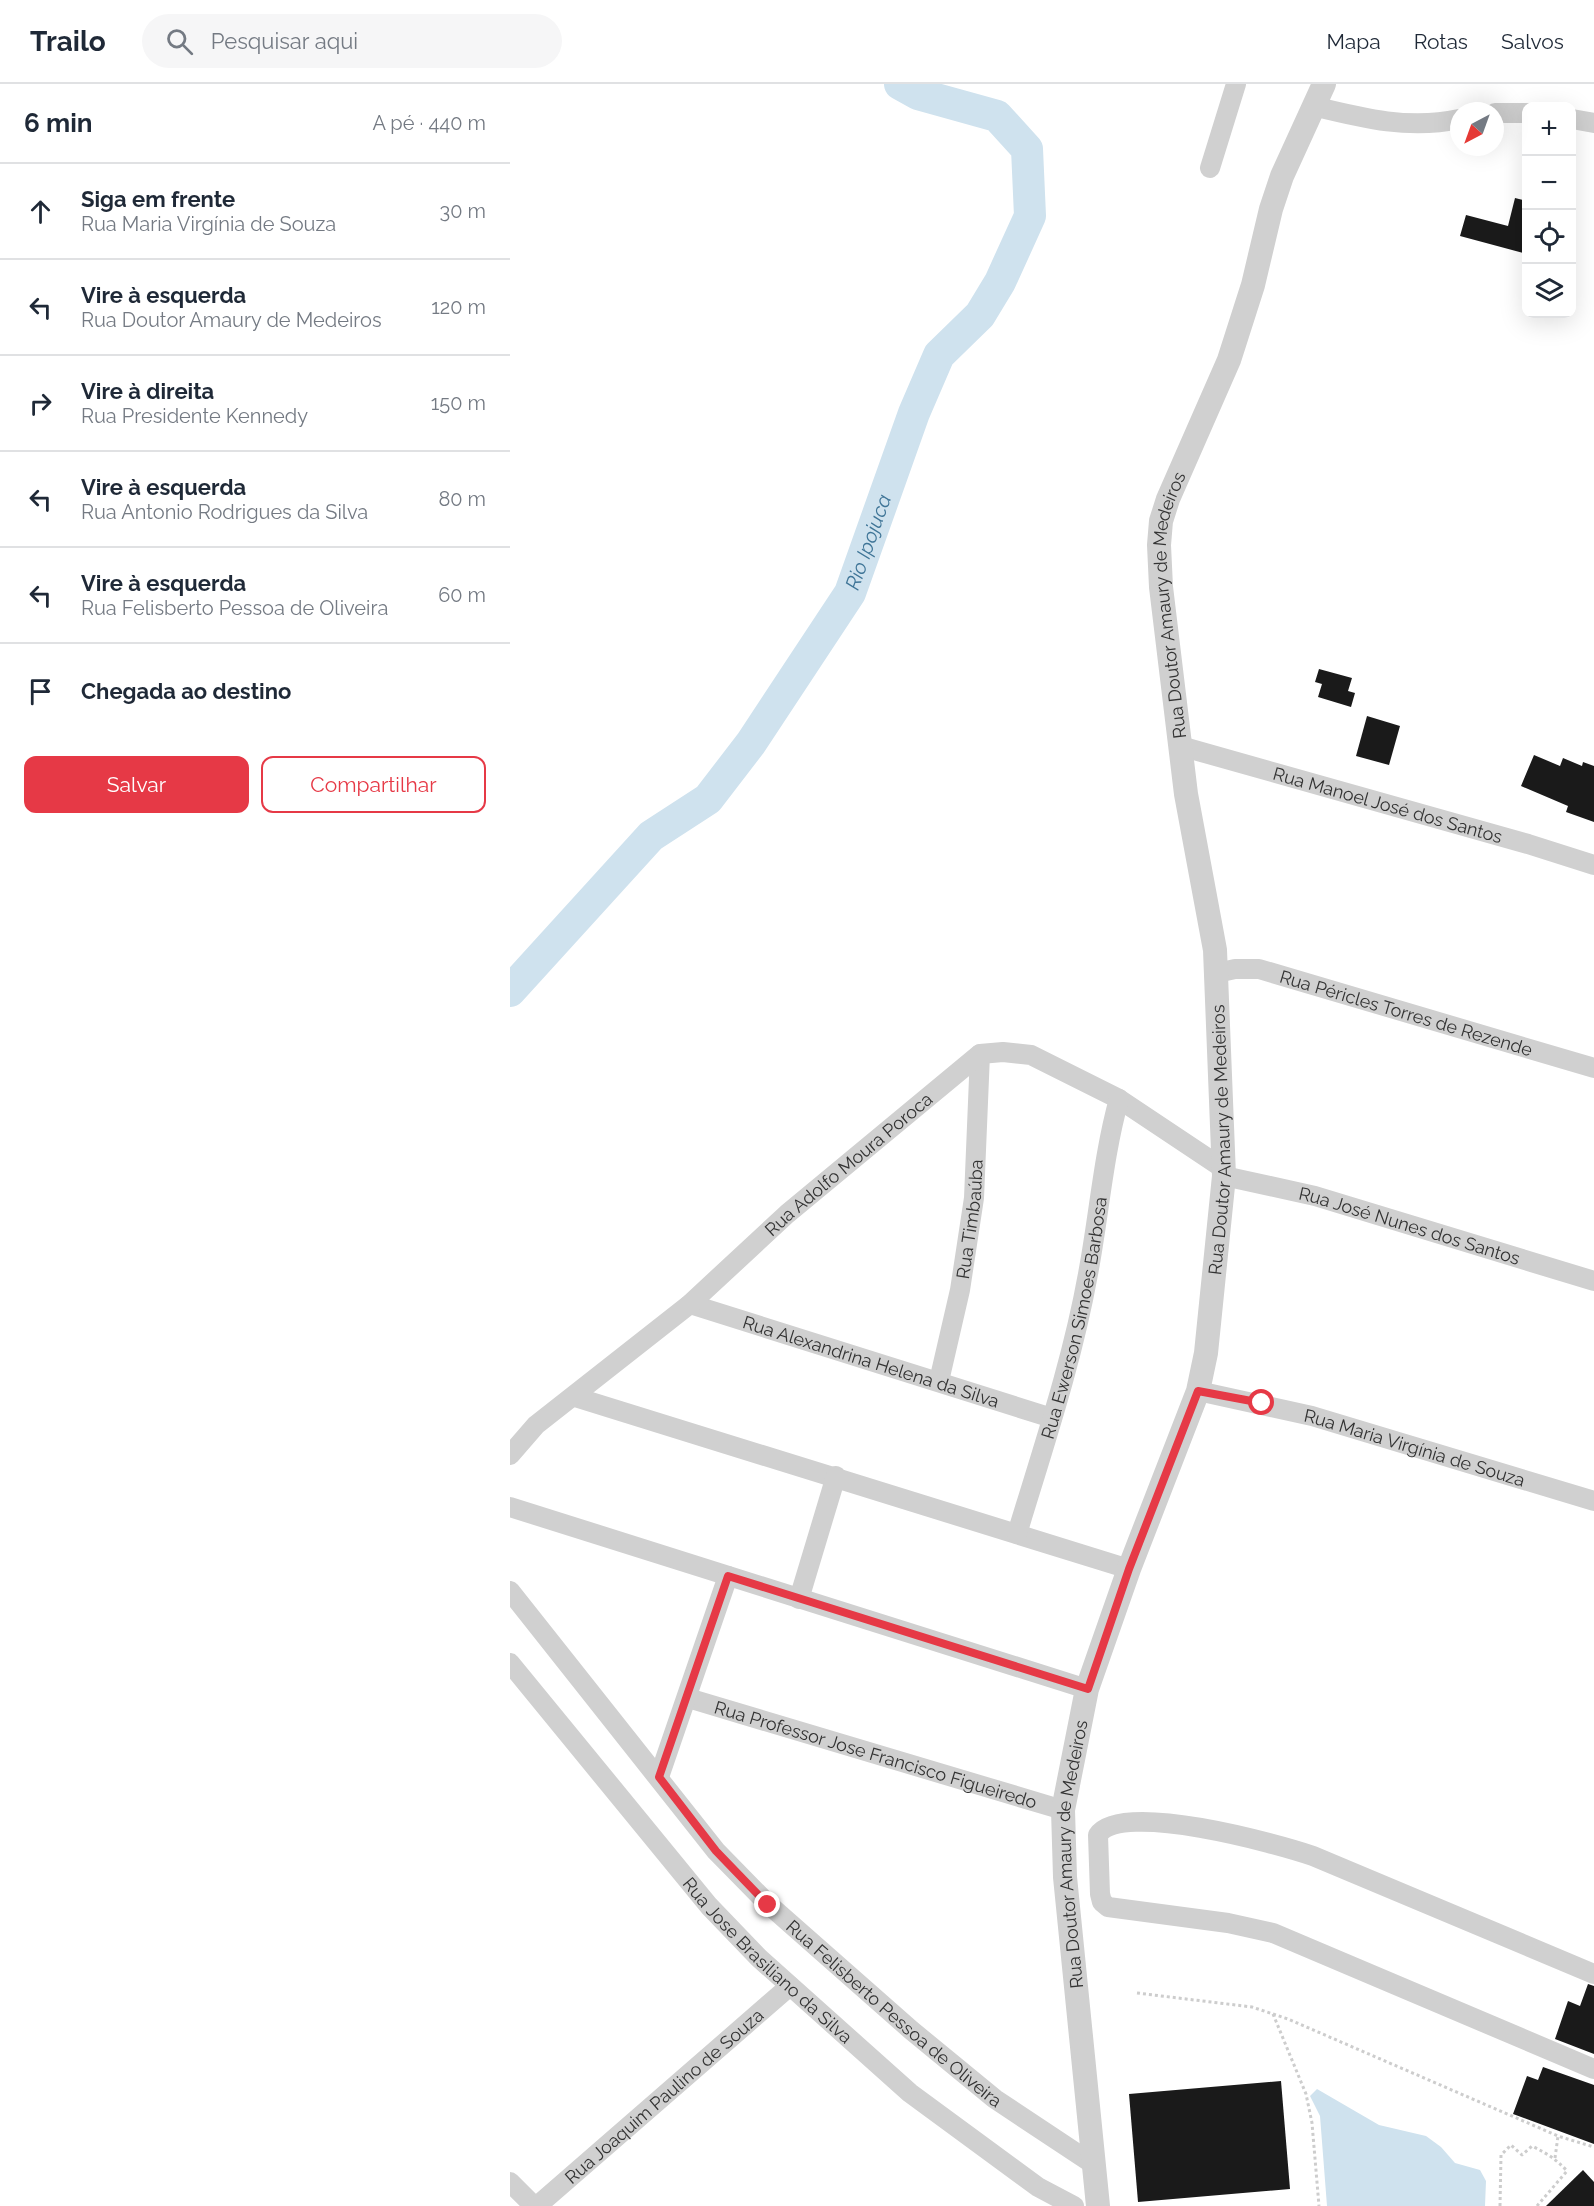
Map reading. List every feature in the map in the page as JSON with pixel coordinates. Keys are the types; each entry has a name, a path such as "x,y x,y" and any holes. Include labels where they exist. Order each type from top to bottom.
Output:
{"street":[{"path":"1210,168 1236,84"},
{"name":"Rua Doutor Amaury de Medeiros","path":"1098,2206 1065,1877 1063,1810 1088,1689 1129,1569 1198,1391 1206,1353 1224,1173 1217,973 1185,794 1161,587 1159,545 1161,521 1182,464 1229,360 1259,264 1271,209 1282,176 1324,84"},
{"path":"1313,106 1371,120 1409,124 1450,120"},
{"path":"1504,113 1522,113"},
{"path":"1576,120 1594,123"},
{"name":"Rua Manoel José dos Santos","path":"1180,746 1528,844 1594,865"},
{"name":"Rua Péricles Torres de Rezende","path":"1217,973 1246,968 1259,969 1594,1068"},
{"path":"980,1054 1003,1052 1031,1054 1119,1099 1224,1173"},
{"name":"Rua Adolfo Moura Poroca","path":"510,1455 536,1425 690,1304 787,1214 980,1054"},
{"name":"Rua Timbaúba","path":"939,1381 960,1290 974,1198 980,1054"},
{"name":"Rua Ewerson Simoes Barbosa","path":"1017,1534 1066,1372 1088,1274 1105,1160 1119,1099"},
{"name":"Rua José Nunes dos Santos","path":"1224,1173 1315,1196 1594,1281"},
{"name":"Rua Alexandrina Helena da Silva","path":"690,1304 1052,1418"},
{"name":"Rua Maria Virgínia de Souza","path":"1198,1391 1312,1416 1594,1501"},
{"path":"575,1396 1129,1569"},
{"path":"799,1599 836,1476"},
{"path":"510,1507 1088,1689"},
{"path":"659,1777 728,1576"},
{"name":"Rua Felisberto Pessoa de Oliveira","path":"510,1591 716,1851 768,1905 911,2030 995,2098 1093,2164"},
{"name":"Rua Jose Brasiliano da Silva","path":"510,1663 709,1906 790,1986 910,2093 1038,2187 1074,2206"},
{"name":"Rua Professor Jose Francisco Figueiredo","path":"688,1698 1063,1810"},
{"name":"Rua Doutor Amaury de Medeiros","path":"1594,1974 1313,1856 1275,1843 1210,1829 1144,1822 1109,1825 1098,1835 1100,1894 1102,1902 1108,1907 1228,1923 1273,1933 1594,2069"},
{"name":"Rua Joaquim Paulino de Souza","path":"535,2206 790,1986"},
{"path":"510,2182 535,2206"}],"path":[{"path":"1137,1993 1252,2007 1558,2136 1594,2147"},
{"path":"1272,2014 1305,2094 1312,2123 1319,2206"},
{"path":"1555,2158 1558,2136"},
{"path":"1500,2206 1501,2155 1511,2145 1522,2155 1532,2146 1555,2158 1567,2171 1537,2206"}],"water":[{"path":"1317,2089 1379,2125 1426,2136 1441,2147 1455,2163 1480,2170 1486,2181 1485,2206 1327,2206 1320,2116 1310,2096"}],"building":[{"path":"1515,198 1522,200 1522,253 1460,236 1466,215 1508,226"},
{"path":"1319,669 1352,678 1348,691 1355,693 1351,707 1318,697 1322,684 1315,682"},
{"path":"1367,716 1400,726 1389,765 1356,756"},
{"path":"1534,755 1560,766 1563,758 1582,766 1583,762 1594,766 1594,822 1566,812 1568,806 1521,786"},
{"path":"1588,1984 1594,1986 1594,2054 1555,2039 1568,2001 1580,2006"},
{"path":"1543,2067 1594,2085 1594,2144 1513,2114 1527,2076 1538,2080"},
{"path":"1281,2081 1290,2189 1138,2202 1129,2094"},
{"path":"1583,2170 1594,2182 1594,2206 1546,2206"}],"waterway":[{"name":"Rio Ipojuca","path":"510,991 651,836 708,799 751,743 850,593 914,413 939,355 980,315 1000,282 1030,216 1027,149 997,116 918,94 900,84"}],"route":[{"path":"768,1905 716,1851 679,1806 659,1777 728,1576 1088,1689 1129,1569 1198,1391 1262,1403"}]}
